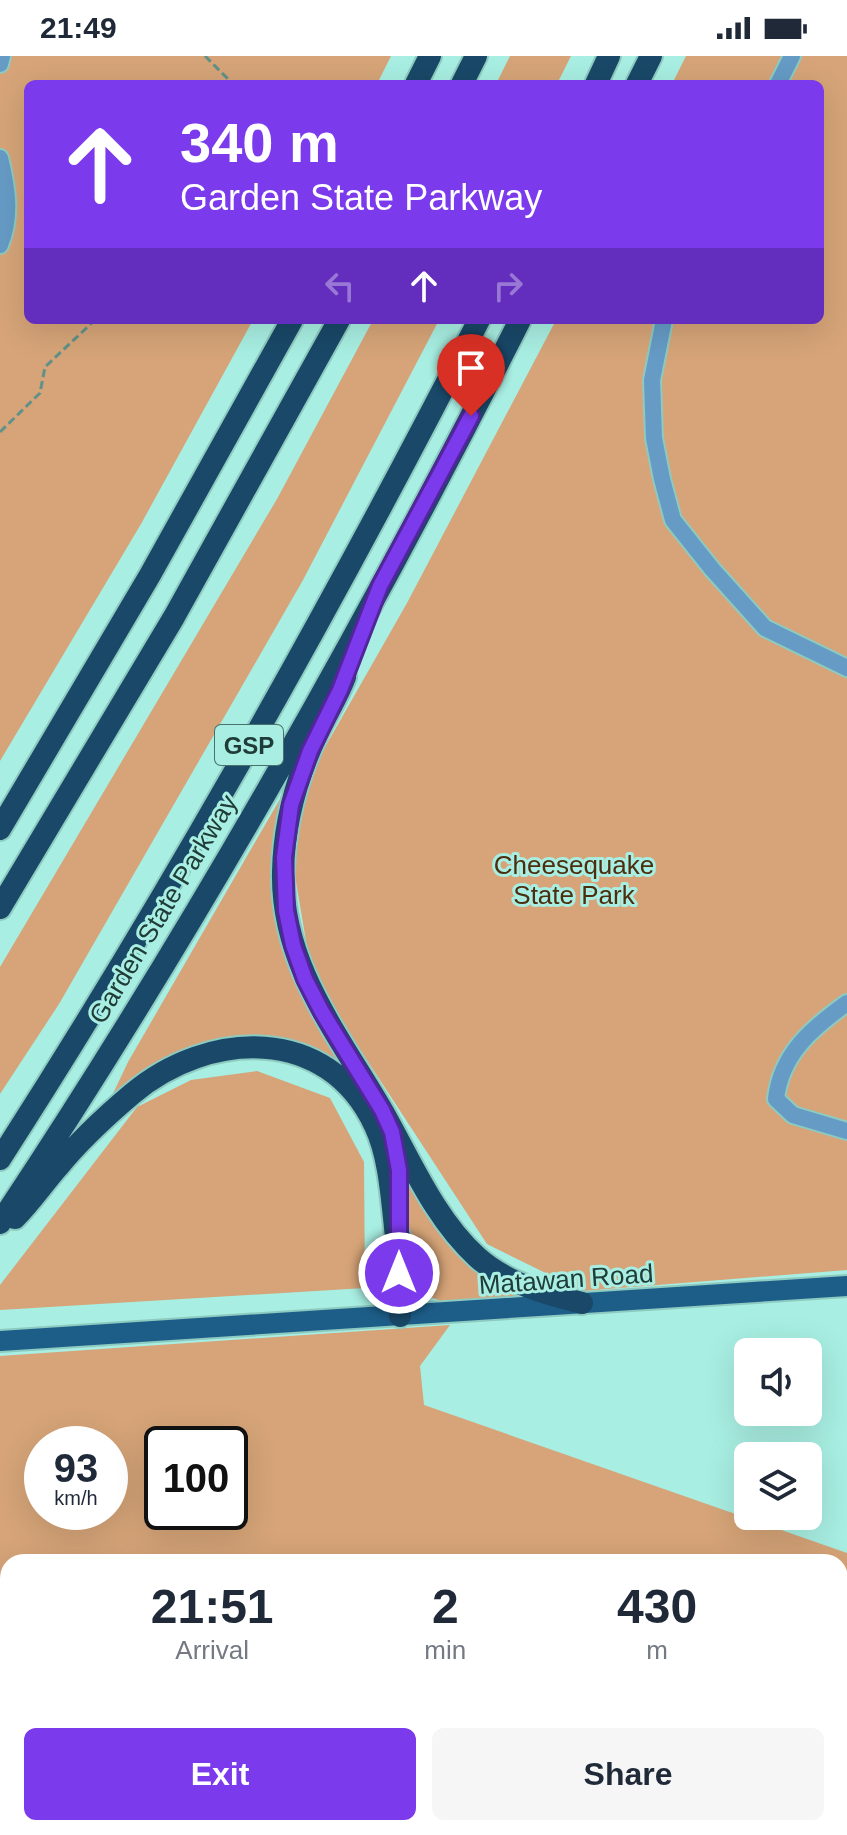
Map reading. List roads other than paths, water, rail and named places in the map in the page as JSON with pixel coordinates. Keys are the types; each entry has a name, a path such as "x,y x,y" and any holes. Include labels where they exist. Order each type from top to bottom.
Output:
{"highway":[{"path":"418,80 430,56"},
{"path":"464,80 476,56"},
{"path":"598,80 609,56"},
{"path":"639,80 651,56"},
{"path":"0,829 150,575 290,324"},
{"path":"0,908 187,593 337,324"},
{"name":"Garden State Parkway","path":"0,1159 100,1000 225,787 398,475 477,324"},
{"name":"Garden State Parkway","path":"0,1223 159,973 270,784 380,586 518,324"},
{"path":"380,586 340,690 318,733 297,786 288,822 283,874 289,928 305,979 322,1012 443,1217 477,1257 521,1284 582,1303"},
{"path":"0,1233 38,1195 65,1159 132,1093 161,1073 192,1058 219,1050 251,1046 283,1050 315,1063 350,1090 369,1113 385,1156 398,1252"},
{"path":"392,1132 399,1170 400,1316"}],"main road":[{"name":"Matawan Road","path":"0,1341 847,1286"}],"street":[{"path":"0,64 2,56"},
{"path":"780,80 792,56"},
{"path":"0,158 8,195 6,230 0,245"},
{"path":"663,324 652,380 654,438 673,520 765,628 847,668"},
{"path":"847,1003 825,1018 788,1057 778,1083 776,1099 793,1115 847,1131"}],"park label":[{"name":"Cheesequake State Park","path":"574,880"}]}
